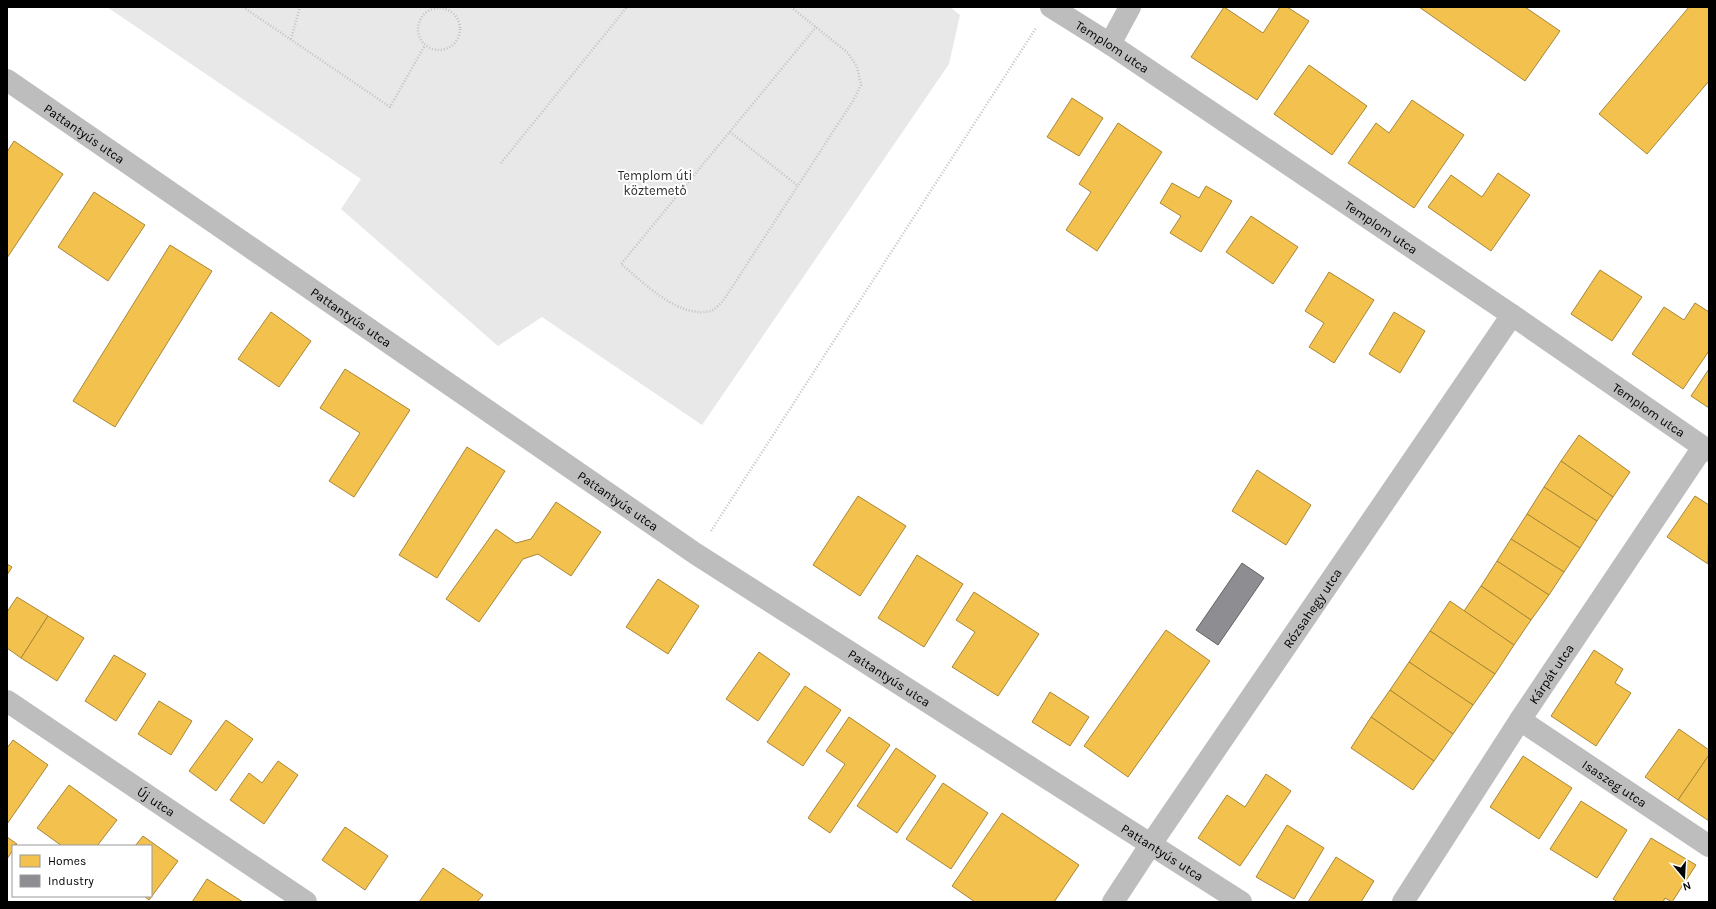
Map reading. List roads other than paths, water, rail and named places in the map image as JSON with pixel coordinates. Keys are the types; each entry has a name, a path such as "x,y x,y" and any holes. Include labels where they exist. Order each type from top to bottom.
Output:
{"street":[{"name":"Templom utca","path":"1051,7 1110,44 1512,315 1706,449"},
{"path":"1110,44 1130,7"},
{"name":"Pattantyús utca","path":"7,80 696,554 1241,902"},
{"name":"Rózsahegy utca","path":"1113,902 1512,315"},
{"name":"Kárpát utca","path":"1403,902 1520,720 1706,449"},
{"name":"Új utca","path":"7,701 306,902"},
{"name":"Isaszeg utca","path":"1520,720 1709,846"}],"park label":[{"name":"Templom úti köztemető","path":"655,182"}]}
